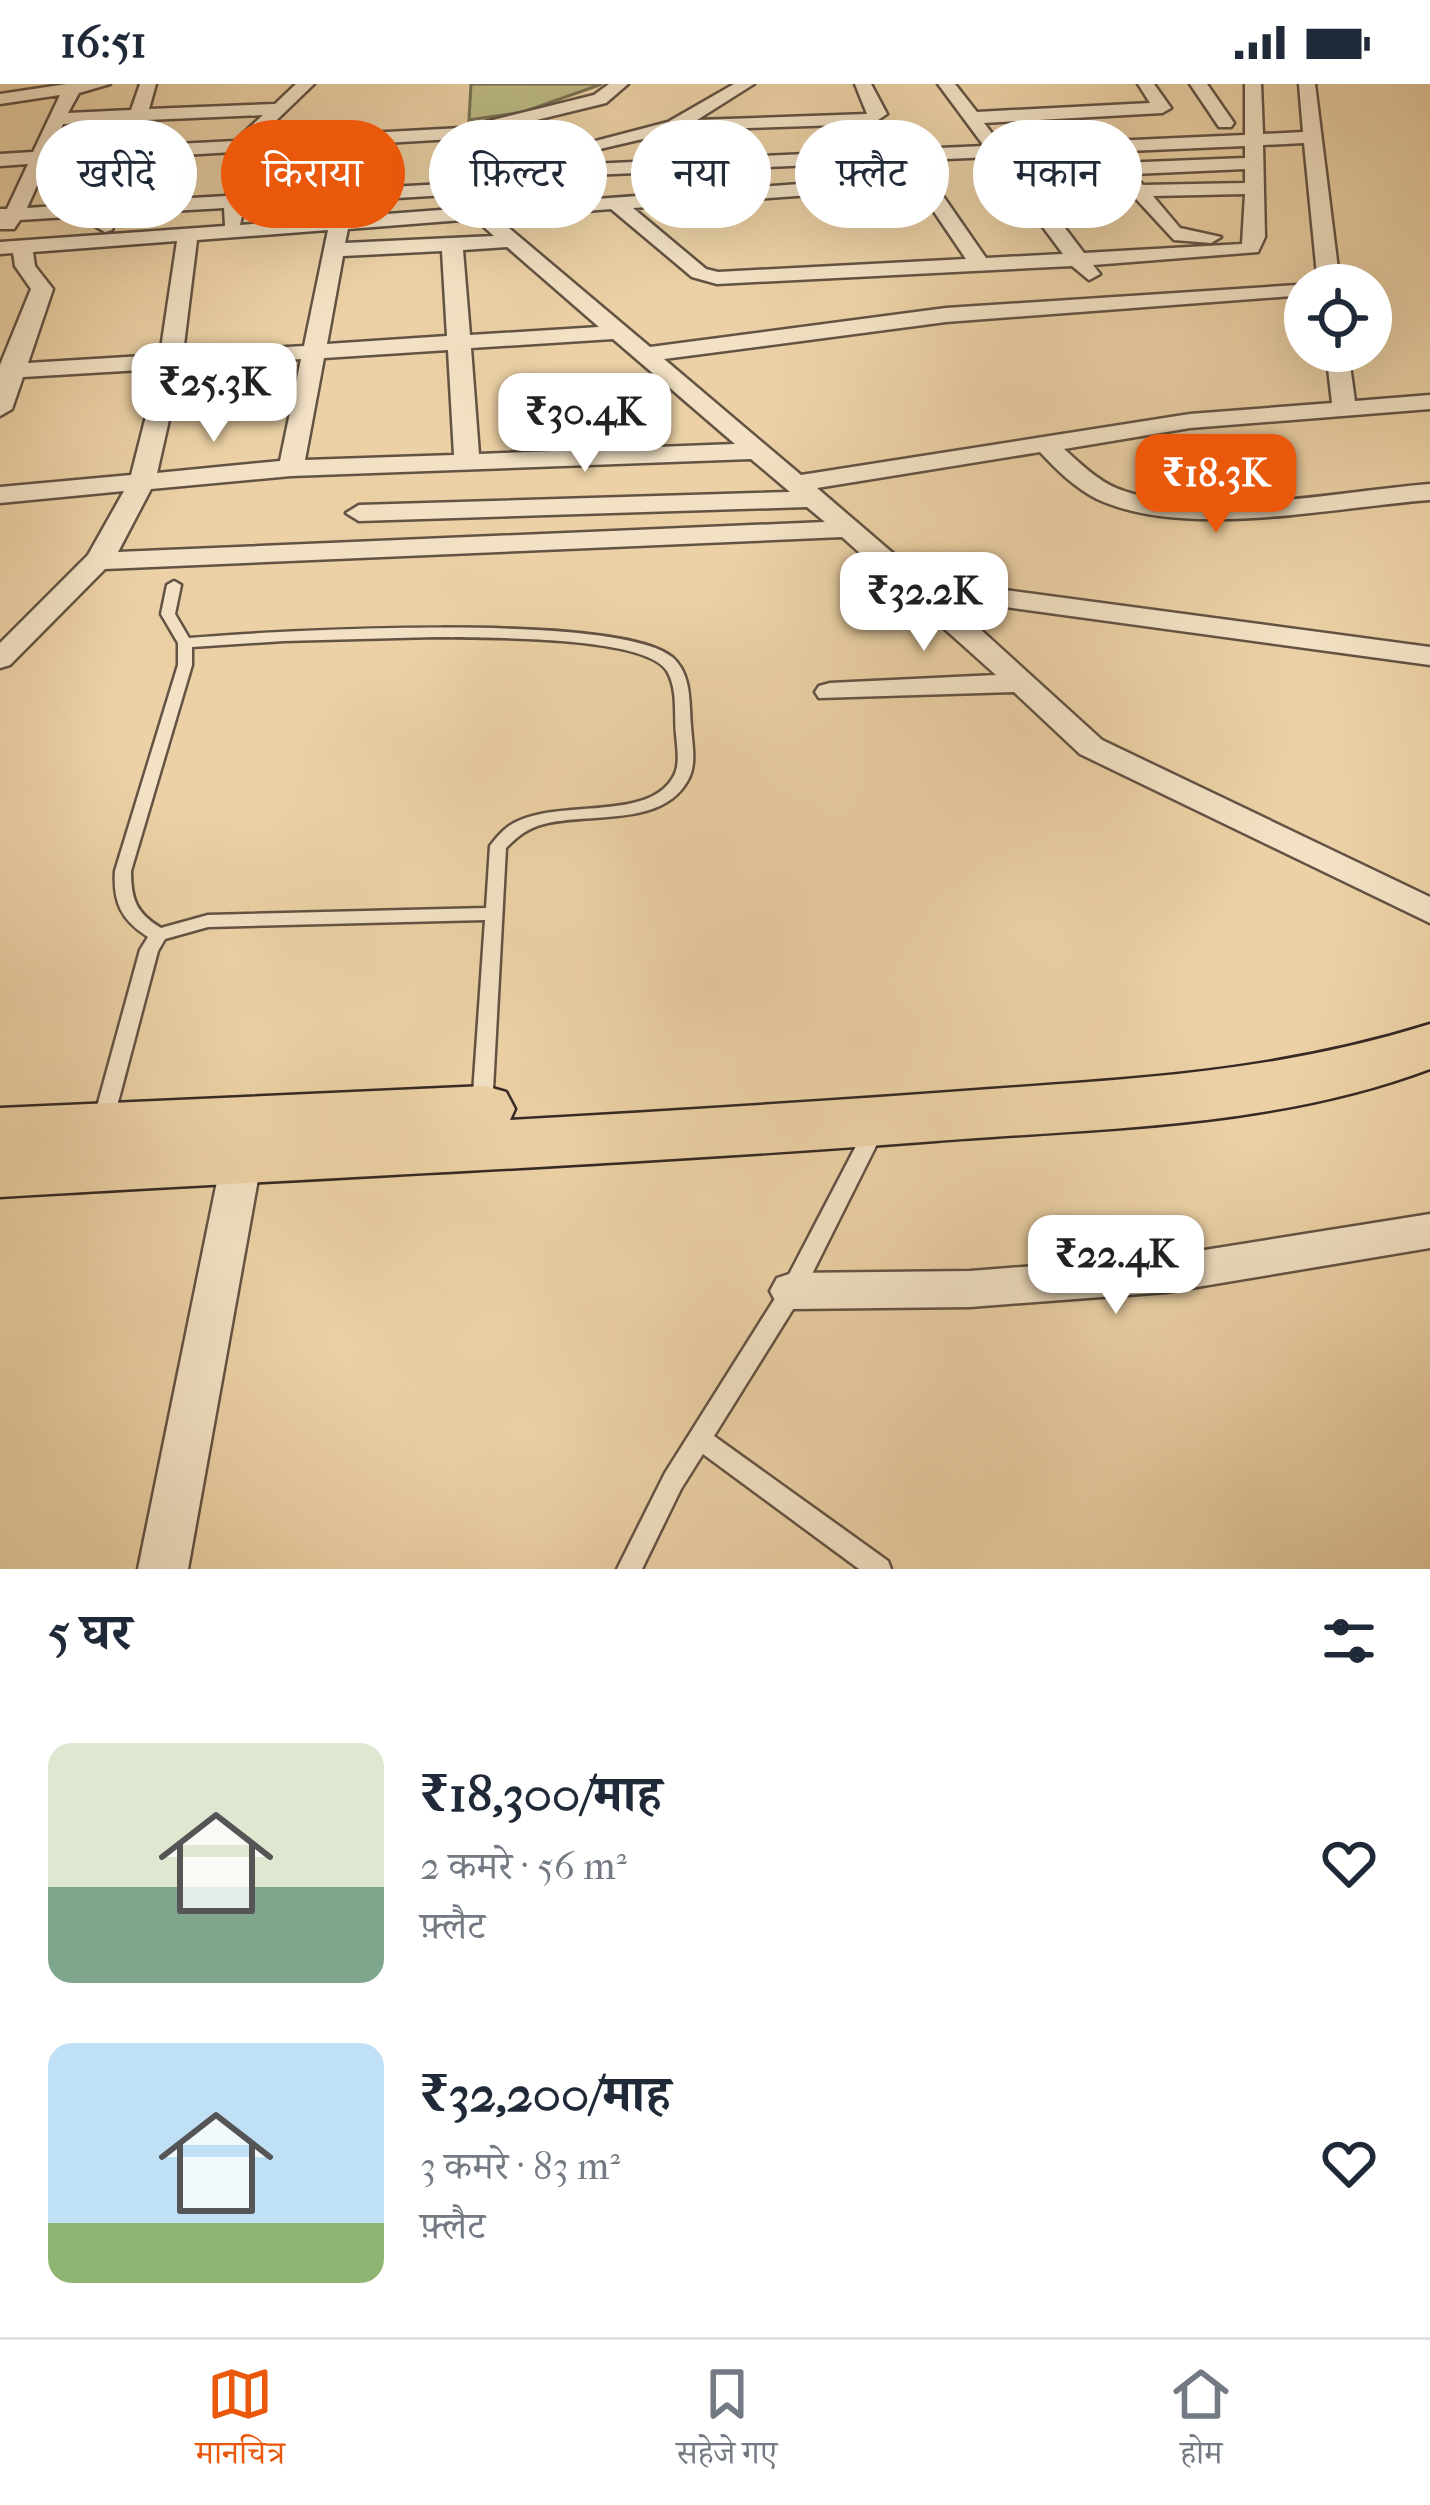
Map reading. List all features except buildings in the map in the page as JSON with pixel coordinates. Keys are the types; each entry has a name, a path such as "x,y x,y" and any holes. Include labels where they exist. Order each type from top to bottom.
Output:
{"main road":[{"path":"0,1172 96,1145 482,1109 963,1094 1223,1069 1367,1045 1430,1044"},
{"path":"0,1132 242,1157 878,1122 1149,1100 1292,1082 1380,1068 1430,1044"}],"street":[{"path":"0,99 28,89 102,84"},
{"path":"138,120 148,84"},
{"path":"266,120 306,84"},
{"path":"514,120 600,99 620,84"},
{"path":"686,120 746,84"},
{"path":"771,123 872,119 878,114 863,84"},
{"path":"946,84 973,118 1162,108 1146,84"},
{"path":"1198,84 1225,123"},
{"path":"612,200 699,273 717,278 1236,251 1251,248 1256,237 1258,137 1253,84"},
{"path":"1306,84 1327,264"},
{"path":"55,119 73,87"},
{"path":"55,119 276,109"},
{"path":"1142,142 1314,137"},
{"path":"607,172 973,150"},
{"path":"0,160 36,158"},
{"path":"1142,166 1257,163"},
{"path":"0,409 7,372 42,290 7,244 7,214 29,192 36,175"},
{"path":"607,199 920,183 980,264"},
{"path":"1142,191 1257,188"},
{"path":"0,194 36,193"},
{"path":"1142,195 1180,236 1256,237"},
{"path":"101,241 104,228"},
{"path":"230,232 231,228"},
{"path":"7,244 278,228"},
{"path":"291,468 338,228"},
{"path":"503,228 512,241 916,586 1091,747 1430,911"},
{"path":"1055,228 1108,301"},
{"path":"3,652 65,601 96,561 142,483 170,359 188,233"},
{"path":"334,250 512,241"},
{"path":"452,244 466,460"},
{"path":"0,277 30,274"},
{"path":"645,355 946,315 1284,290"},
{"path":"7,372 618,332"},
{"path":"1340,372 1344,406"},
{"path":"359,513 805,492 1045,444 1190,421 1430,402"},
{"path":"1045,444 1083,481 1119,499 1253,506 1430,492"},
{"path":"0,496 291,468 759,451"},
{"path":"96,561 849,529"},
{"path":"916,586 1430,656"},
{"path":"830,692 1022,683"},
{"path":"164,1569 242,1157"},
{"path":"792,1291 970,1288 1167,1274 1430,1232"}],"lane":[{"path":"159,935 134,922 122,904 123,871 185,665 185,644 168,614 174,585"},
{"path":"185,644 271,635 586,637 662,656 681,679 685,764 680,782 663,797 634,806 526,821 508,830 498,846 482,1109"},
{"path":"96,1145 149,950 159,935 208,921 491,914"},
{"path":"628,1569 700,1439 792,1291 878,1122"},
{"path":"700,1439 879,1569"}],"shaded area":[{"path":"471,84 602,84 523,112 469,120"}]}
